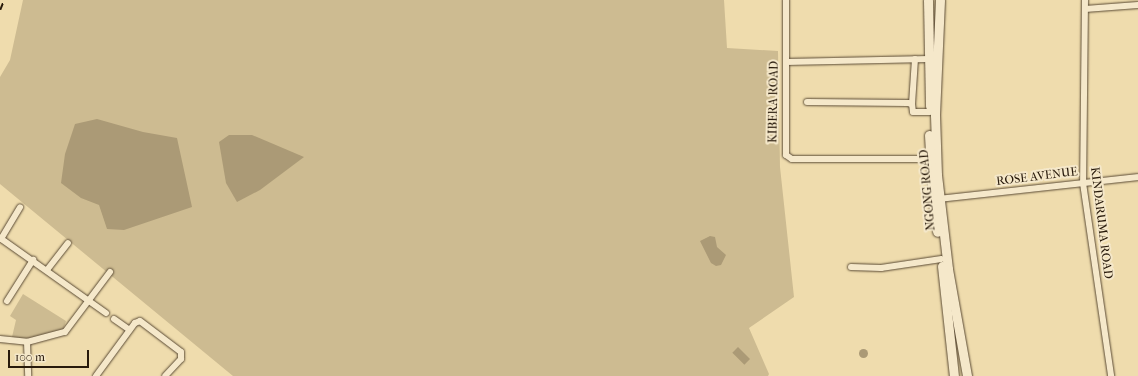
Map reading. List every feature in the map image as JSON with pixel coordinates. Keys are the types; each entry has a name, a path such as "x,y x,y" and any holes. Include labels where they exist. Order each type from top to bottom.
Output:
{"main road":[{"name":"NGONG ROAD","path":"928,0 930,112 929,159 954,376"},
{"name":"NGONG ROAD","path":"940,0 935,115 939,199 967,376"}],"street":[{"name":"KIBERA ROAD","path":"786,0 784,151 788,157 929,159"},
{"name":"KINDARUMA ROAD","path":"1085,0 1083,182 1112,376"},
{"path":"1085,9 1138,5"},
{"path":"915,59 912,104 913,112 930,112"},
{"path":"786,62 929,59"},
{"path":"807,102 912,104"},
{"name":"ROSE AVENUE","path":"939,199 1138,177"},
{"path":"20,207 0,238 106,313"},
{"path":"47,270 68,243"},
{"path":"851,267 882,268 941,259"},
{"path":"7,301 33,260"},
{"path":"0,339 27,342 65,332 87,300 110,272"},
{"path":"114,319 130,330"},
{"path":"96,376 135,323 144,321 181,352 181,359 165,376"},
{"path":"27,342 28,376"}],"shaded area":[{"path":"23,0 724,0 727,48 778,51 780,167 794,297 749,328 769,374 768,376 233,376 0,184 0,77 10,60"},
{"path":"97,119 143,132 177,138 192,207 124,230 107,229 99,205 81,198 61,183 65,154 75,124"},
{"path":"229,135 252,135 304,157 260,190 237,202 226,183 219,142"},
{"path":"710,236 715,237 717,247 726,255 721,265 716,266 711,263 700,241"},
{"path":"23,294 66,321 62,333 33,342 12,337 16,320 10,316"},
{"path":"738,347 750,359 744,365 732,353"},
{"path":"863,348 868,353 863,358 858,353"}],"railway":[{"path":"0,10 4,0"}]}
